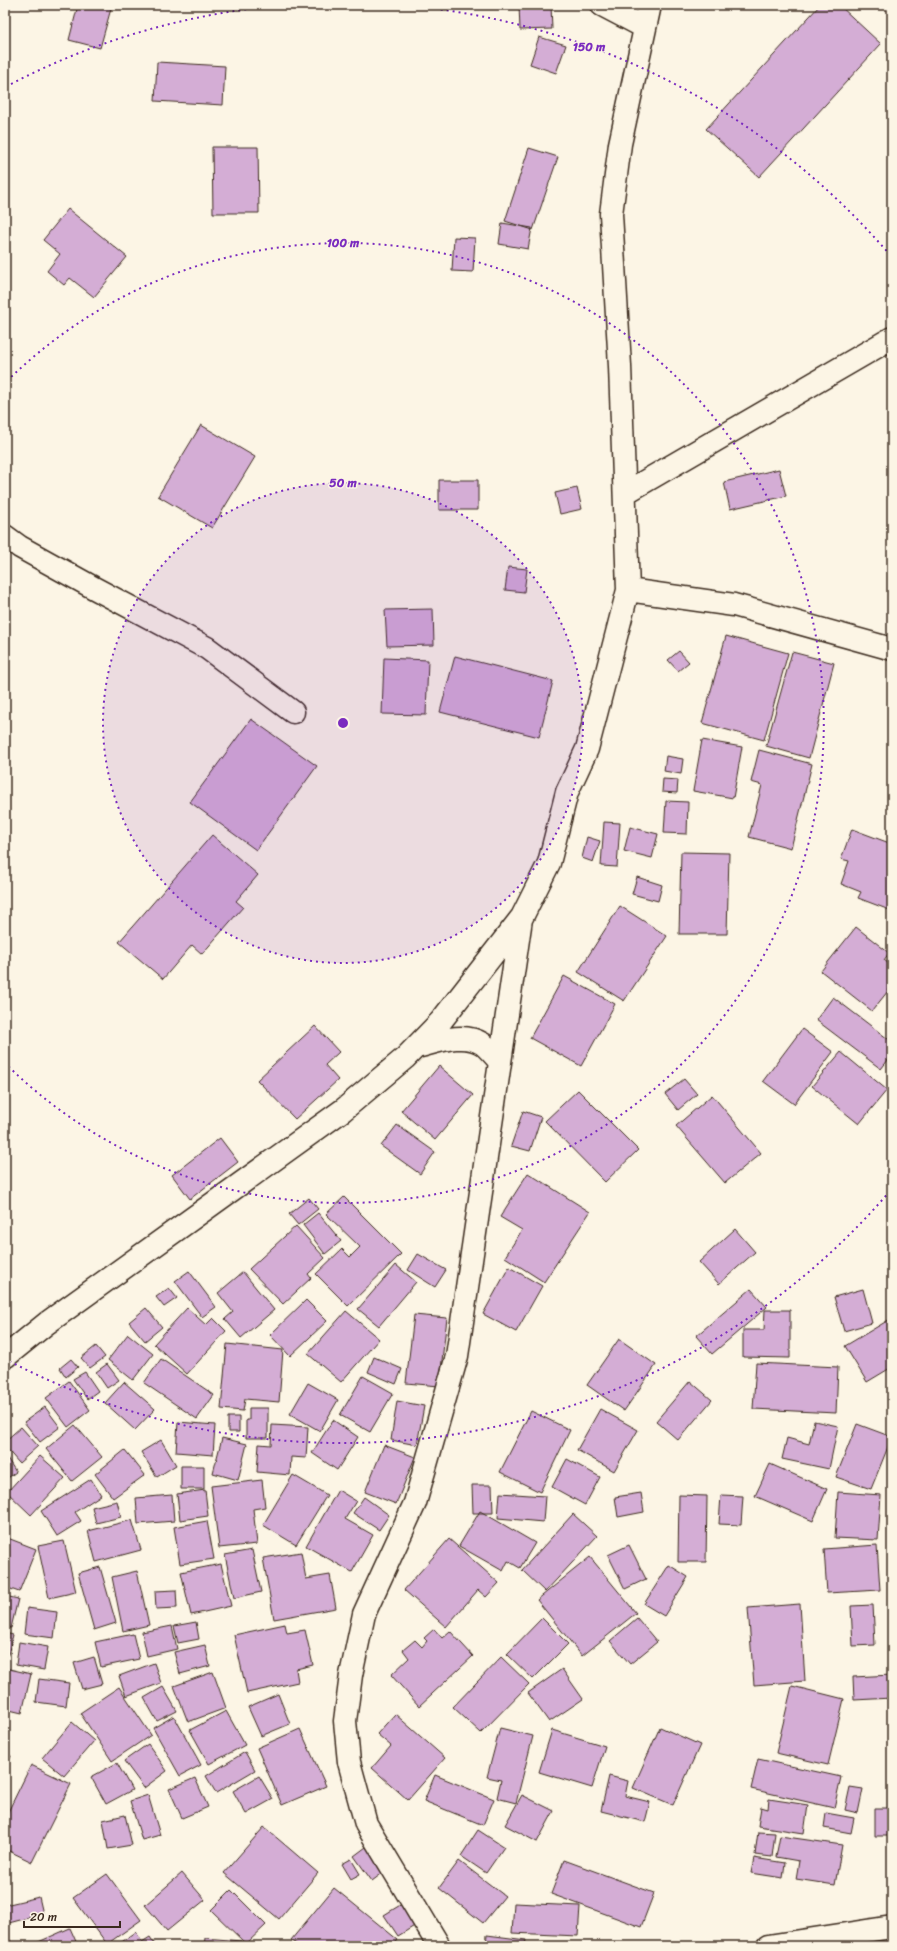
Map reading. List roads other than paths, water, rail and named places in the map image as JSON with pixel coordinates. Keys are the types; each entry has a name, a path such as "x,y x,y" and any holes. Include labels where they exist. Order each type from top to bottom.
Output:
{"street":[{"path":"602,5 644,27"},
{"path":"5,1357 47,1323 343,1110 416,1048 441,1021 522,917 549,863 567,792 587,749 628,590 625,493 611,214 620,144 644,27 650,5"},
{"path":"625,493 892,338"},
{"path":"5,536 20,547 87,585 207,648 293,712"},
{"path":"628,590 734,605 892,649"},
{"path":"439,1946 366,1824 349,1762 345,1721 351,1675 364,1614 415,1503 457,1356 522,917"},
{"path":"416,1048 450,1038 467,1038 482,1044 500,1062"},
{"path":"768,1946 892,1927"}]}
